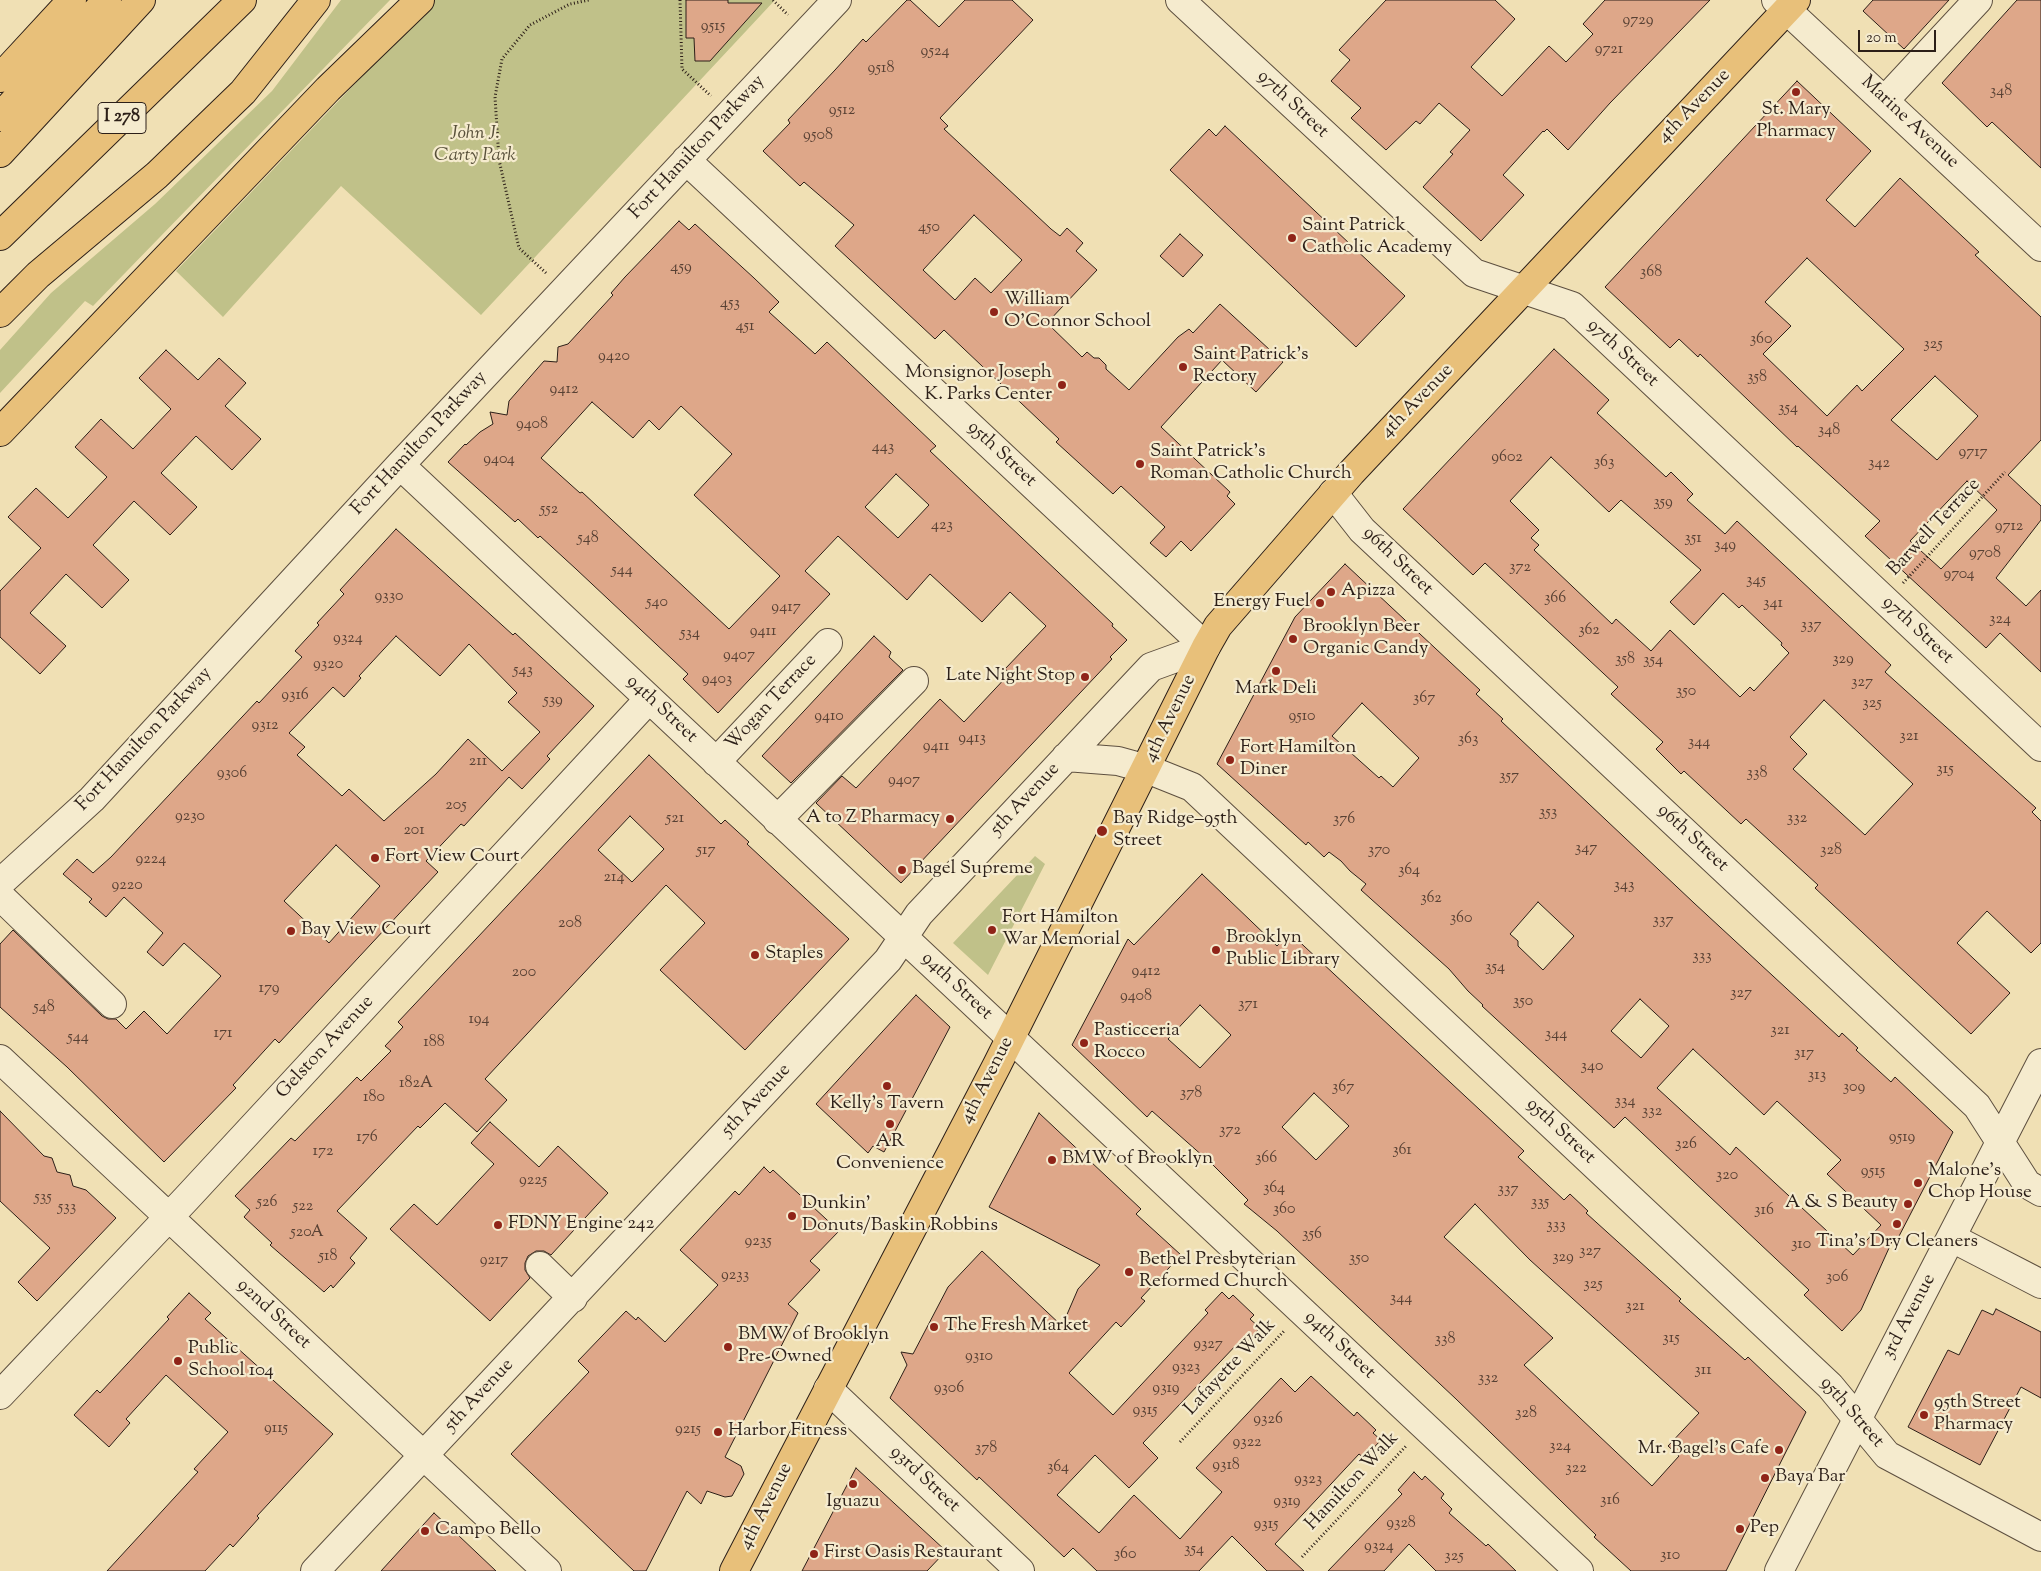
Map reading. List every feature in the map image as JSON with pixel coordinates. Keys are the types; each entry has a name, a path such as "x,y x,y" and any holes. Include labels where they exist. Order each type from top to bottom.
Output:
{"main road":[{"path":"0,78 72,0"},
{"path":"0,117 107,0"},
{"path":"0,153 142,0"},
{"name":"I 278","path":"0,236 242,0"},
{"path":"0,313 38,275 157,175 243,92 316,0"},
{"path":"0,432 321,96 420,0"},
{"name":"4th Avenue","path":"734,1571 1010,1037 1218,626 1333,493 1524,290 1786,4"}],"street":[{"name":"Fort Hamilton Parkway","path":"0,883 92,799 400,465 837,0"},
{"name":"97th Street","path":"1180,0 1474,273 1572,306 2041,746"},
{"path":"1885,100 1978,0"},
{"name":"Marine Avenue","path":"1786,4 2041,247"},
{"name":"95th Street","path":"686,160 1206,647"},
{"name":"94th Street","path":"400,465 1578,1571"},
{"name":"96th Street","path":"1333,493 1362,530 1977,1106 2027,1184 2041,1192"},
{"name":"Wogan Terrace","path":"716,762 828,643"},
{"name":"5th Avenue","path":"316,1571 888,960 919,914 1151,667 1206,647"},
{"path":"778,820 914,681"},
{"name":"Gelston Avenue","path":"0,1395 168,1218 649,699"},
{"name":"95th Street","path":"1066,758 1118,762 1147,769 1192,788 1823,1379 1887,1455 2041,1537"},
{"path":"0,896 112,1004"},
{"name":"92nd Street","path":"0,1059 547,1571"},
{"name":"3rd Avenue","path":"1779,1571 2041,1063"},
{"path":"1952,1238 2041,1284"},
{"path":"540,1266 573,1298"},
{"name":"93rd Street","path":"828,1389 1020,1571"}],"path":[{"path":"564,290 519,248 499,160 495,97 502,59 530,25 570,4 589,0"},
{"path":"680,0 682,69 730,113"},
{"name":"Barwell Terrace","path":"1886,602 2005,472"},
{"name":"Lafayette Walk","path":"1180,1442 1303,1312"},
{"name":"Hamilton Walk","path":"1302,1557 1424,1426"}],"green space":[{"path":"341,0 390,0 93,306 85,301 0,393 0,350 51,293 155,204 272,91"},
{"name":"John J. Carty Park","path":"435,0 775,0 481,315 341,186 223,317 176,271"},
{"path":"1035,856 1045,864 988,975 953,943"}],"building":[{"path":"686,0 728,0 728,3 762,3 710,61 695,61 694,38 686,38"},
{"path":"907,0 910,0 939,27 965,0 1012,0 1033,20 940,118 948,126 944,129 1051,229 1060,236 1067,228 1083,243 1076,251 1097,270 1047,323 1082,357 1087,352 1094,358 1099,358 1106,365 1106,369 1129,390 1178,337 1189,329 1193,333 1220,304 1283,362 1256,392 1222,360 1161,427 1230,492 1227,496 1235,504 1191,551 1181,541 1166,557 1150,543 1165,527 1121,486 1113,494 1056,442 1059,439 944,330 935,339 835,246 854,225 804,182 800,186 763,151 790,123 788,120 863,39 866,42","holes":["974,215 1022,260 991,293 975,278 955,300 923,270"]},
{"path":"1386,0 1495,0 1515,19 1471,67 1502,96 1549,46 1566,62 1593,34 1583,24 1605,0 1710,0 1610,103 1568,150 1547,129 1543,131 1503,175 1524,195 1481,241 1423,187 1453,154 1450,152 1470,130 1439,103 1420,124 1416,121 1386,150 1351,118 1361,108 1331,81 1350,60 1339,50"},
{"path":"1873,0 1949,0 1904,49 1863,11"},
{"path":"2017,0 2041,0 2041,168 1992,122 1987,127 1942,83"},
{"path":"1797,81 1871,151 1826,200 1855,227 1900,178 1979,252 1975,255 2041,317 2041,440 2008,475 2041,506 2041,520 1996,578 2026,606 2041,590 2041,672 2000,633 1986,648 1865,536 1880,521 1797,447 1700,354 1698,357 1679,339 1670,348 1605,287","holes":["1807,258 1904,349 1862,391 1857,385 1827,416 1763,354 1791,326 1765,302","1935,376 1978,416 1937,460 1891,420","1967,481 1997,510 1941,569 1910,541"]},
{"name":"Saint Patrick Catholic Academy","path":"1225,126 1405,296 1356,347 1170,170 1209,129 1216,136"},
{"path":"679,221 689,230 695,224 779,302 769,312 815,354 827,342 936,446 930,451 1113,624 1112,626 1127,640 1110,657 1112,659 901,883 816,803 842,776 856,788 940,699 964,722 1010,673 1005,669 1046,626 1010,592 982,622 930,574 907,600 838,536 805,571 830,594 718,713 683,679 688,674 576,569 518,519 515,522 448,462 465,444 493,424 490,412 507,415 509,401 544,361 557,362 558,347 568,344 613,295 611,293","holes":["592,402 633,438 649,420 659,430 681,406 732,454 694,495 780,576 729,629 582,492 580,493 541,458","896,474 929,505 898,538 865,507"]},
{"path":"1180,234 1203,255 1183,277 1160,256"},
{"path":"1554,349 1609,400 1597,413 1666,477 1671,472 1693,494 1687,500 1725,534 1737,521 1891,665 1885,672 2036,808 2032,812 2041,821 2041,943 2031,953 1987,911 1957,943 2010,993 1971,1034 1815,888 1818,885 1746,819 1741,824 1684,771 1681,774 1656,749 1663,742 1611,694 1618,687 1485,563 1473,575 1403,509","holes":["1551,457 1609,512 1621,500 1701,570 1670,602 1694,625 1723,593 1739,608 1742,605 1782,643 1781,645 1789,653 1754,691 1750,687 1740,697 1670,630 1651,651 1616,619 1612,624 1534,550 1539,545 1531,538 1539,530 1510,501","1824,700 1913,784 1865,835 1793,769 1807,754 1790,737"]},
{"path":"166,350 198,380 219,358 246,383 225,406 261,439 232,470 196,436 161,473 197,507 170,535 134,501 93,545 129,580 102,608 66,574 30,613 66,646 40,674 0,637 0,591 41,548 8,517 36,488 68,518 107,477 75,447 101,419 133,449 171,409 139,378"},
{"path":"396,529 513,635 515,633 594,706 547,756 550,759 522,789 509,777 464,826 461,824 426,861 438,872 279,1043 275,1039 233,1085 236,1088 164,1162 67,1067 0,1007 0,944 13,930 102,1016 108,1019 116,1019 126,1029 144,1011 167,1034 221,976 184,943 163,966 147,952 163,933 124,897 106,917 89,902 92,899 63,874 77,859 93,873 111,857 257,701 259,703 302,657 295,651 319,625 317,623 344,594 340,590","holes":["396,636 440,676 469,644 517,693 508,702 540,732 502,771 468,739 436,774 384,821 349,789 342,796 297,755 305,747 289,733 333,687 344,697 361,678 359,676","336,845 380,886 329,943 284,901"]},
{"path":"1345,564 1480,690 1476,694 1503,719 1501,721 1694,903 1839,1037 1842,1033 1858,1048 1856,1050 1891,1082 1895,1077 1953,1132 1897,1240 1894,1237 1861,1310 1842,1331 1804,1295 1809,1290 1625,1117 1614,1128 1482,1006 1449,969 1361,890 1366,884 1341,861 1329,852 1324,857 1308,842 1306,845 1217,764 1295,617","holes":["1362,703 1419,758 1393,787 1381,776 1379,778 1332,736","1538,902 1574,936 1543,970 1518,946 1518,941 1510,934","1640,999 1669,1026 1641,1058 1611,1031","1693,1049 1764,1115 1777,1101 1841,1160 1827,1174 1881,1225 1853,1255 1736,1147 1730,1155 1657,1088"]},
{"path":"874,636 891,652 889,657 903,670 791,783 762,756"},
{"path":"649,755 721,824 725,820 749,842 747,844 849,939 745,1050 660,970 705,923 666,885 485,1079 507,1100 477,1132 445,1103 420,1128 418,1126 337,1211 367,1238 350,1258 355,1263 333,1288 331,1285 324,1292 270,1245 272,1243 244,1217 250,1210 235,1196 291,1138 295,1141 357,1077 361,1081 391,1051 385,1046 403,1027 398,1022","holes":["630,816 664,849 632,882 598,850"]},
{"path":"1202,874 1277,946 1290,933 1524,1151 1518,1157 1564,1200 1570,1194 1588,1211 1586,1213 1681,1299 1679,1301 1745,1360 1748,1357 1806,1412 1726,1571 1631,1571 1594,1537 1596,1535 1456,1399 1277,1231 1244,1204 1248,1200 1213,1165 1152,1111 1147,1117 1072,1045 1128,939 1134,945","holes":["1200,1005 1231,1035 1200,1068 1168,1039","1314,1093 1349,1126 1316,1160 1282,1127","1475,1204 1530,1260 1699,1413 1668,1446 1679,1456 1652,1486 1524,1365 1553,1338 1444,1237"]},
{"path":"916,995 950,1027 884,1152 873,1146 868,1153 816,1104"},
{"path":"0,1111 44,1156 52,1158 57,1172 70,1175 73,1186 86,1190 116,1218 37,1301 18,1282 50,1248 0,1201"},
{"path":"1039,1113 1141,1209 1136,1214 1181,1255 1141,1298 1145,1301 1121,1327 1116,1322 1069,1373 1113,1415 1208,1313 1205,1310 1222,1292 1229,1299 1233,1295 1254,1315 1250,1319 1260,1328 1243,1346 1239,1342 1143,1443 1158,1458 1129,1488 1095,1455 1057,1495 1099,1533 1134,1495 1180,1539 1222,1492 1196,1468 1281,1378 1295,1392 1311,1376 1354,1416 1357,1412 1376,1430 1373,1433 1381,1440 1364,1458 1359,1454 1275,1544 1304,1571 1267,1571 1232,1536 1199,1571 1097,1571 1073,1548 1064,1557 979,1477 977,1480 890,1398 907,1365 901,1352 913,1354 948,1287 982,1251 1062,1326 1078,1289 1100,1265 989,1207"},
{"path":"490,1122 539,1167 558,1146 608,1193 551,1255 544,1251 536,1251 528,1256 525,1270 530,1278 490,1321 390,1229 414,1204 437,1225 494,1164 471,1143"},
{"path":"764,1167 770,1173 773,1170 839,1231 810,1261 820,1270 788,1304 798,1313 725,1457 741,1466 744,1474 732,1496 725,1497 707,1491 701,1504 687,1491 646,1571 634,1571 511,1454 589,1372 578,1361 626,1311 636,1320 638,1317 665,1342 718,1285 680,1250 735,1191 739,1195"},
{"path":"189,1293 211,1313 205,1319 333,1434 257,1516 259,1518 233,1547 230,1544 205,1571 107,1571 198,1472 194,1469 228,1432 166,1375 126,1419 130,1423 109,1447 74,1415 97,1390 100,1393 169,1319 167,1317"},
{"path":"1996,1309 2041,1332 2041,1398 2021,1387 1980,1465 1908,1427 1948,1350 1959,1355 1982,1310 1993,1315"},
{"path":"856,1468 946,1551 927,1571 802,1571"},
{"path":"1414,1472 1422,1480 1425,1476 1444,1494 1441,1498 1452,1509 1449,1513 1486,1546 1488,1544 1516,1571 1436,1571 1409,1544 1384,1571 1328,1571 1402,1494 1398,1490"},
{"path":"434,1513 458,1535 496,1571 381,1571"}],"place":[{"name":"St. Mary Pharmacy","path":"1796,92"},
{"name":"Saint Patrick Catholic Academy","path":"1292,238"},
{"name":"William O’Connor School","path":"994,312"},
{"name":"Saint Patrick's Rectory","path":"1183,367"},
{"name":"Monsignor Joseph K. Parks Center","path":"1062,385"},
{"name":"Saint Patrick's Roman Catholic Church","path":"1140,464"},
{"name":"Apizza","path":"1331,592"},
{"name":"Energy Fuel","path":"1320,603"},
{"name":"Brooklyn Beer Organic Candy","path":"1293,639"},
{"name":"Mark Deli","path":"1276,671"},
{"name":"Late Night Stop","path":"1085,677"},
{"name":"Fort Hamilton Diner","path":"1230,760"},
{"name":"A to Z Pharmacy","path":"950,819"},
{"name":"Bay Ridge–95th Street","path":"1102,831"},
{"name":"Fort View Court","path":"375,858"},
{"name":"Bagel Supreme","path":"902,870"},
{"name":"Fort Hamilton War Memorial","path":"992,930"},
{"name":"Bay View Court","path":"291,931"},
{"name":"Brooklyn Public Library","path":"1216,950"},
{"name":"Staples","path":"755,955"},
{"name":"Pasticceria Rocco","path":"1084,1043"},
{"name":"Kelly's Tavern","path":"887,1086"},
{"name":"AR Convenience","path":"890,1124"},
{"name":"BMW of Brooklyn","path":"1052,1160"},
{"name":"Malone's Chop House","path":"1918,1183"},
{"name":"A & S Beauty","path":"1908,1204"},
{"name":"Dunkin' Donuts/Baskin Robbins","path":"792,1216"},
{"name":"Tina's Dry Cleaners","path":"1897,1224"},
{"name":"FDNY Engine 242","path":"498,1225"},
{"name":"Bethel Presbyterian Reformed Church","path":"1129,1272"},
{"name":"The Fresh Market","path":"934,1327"},
{"name":"BMW of Brooklyn Pre-Owned","path":"728,1347"},
{"name":"Public School 104","path":"178,1361"},
{"name":"95th Street Pharmacy","path":"1924,1415"},
{"name":"Harbor Fitness","path":"718,1432"},
{"name":"Mr. Bagel's Cafe","path":"1779,1450"},
{"name":"Baya Bar","path":"1765,1478"},
{"name":"Iguazu","path":"853,1484"},
{"name":"Pep","path":"1740,1529"},
{"name":"Campo Bello","path":"425,1531"},
{"name":"First Oasis Restaurant","path":"814,1554"}]}
